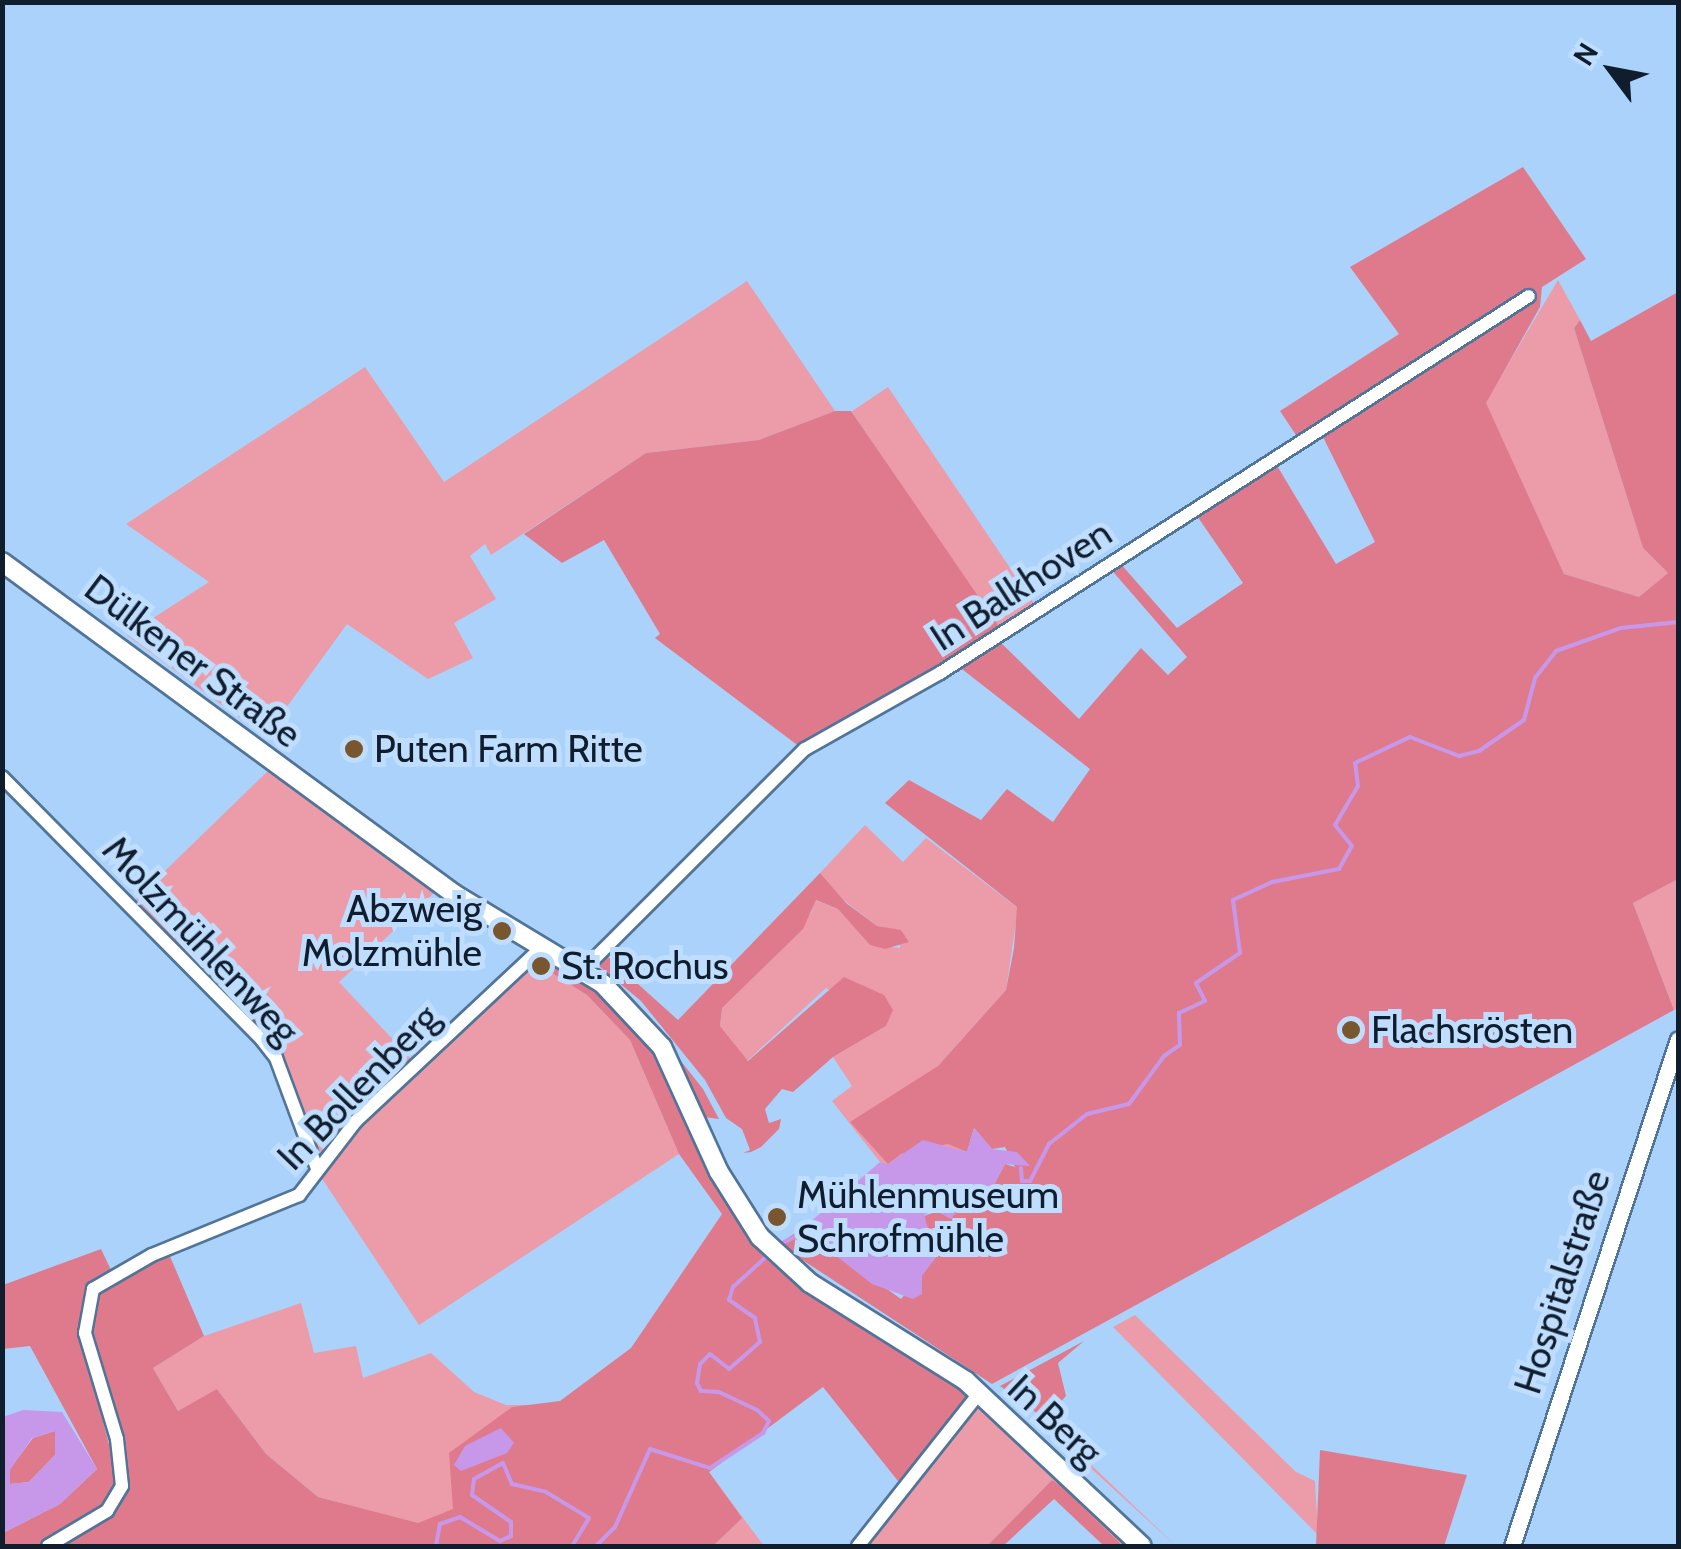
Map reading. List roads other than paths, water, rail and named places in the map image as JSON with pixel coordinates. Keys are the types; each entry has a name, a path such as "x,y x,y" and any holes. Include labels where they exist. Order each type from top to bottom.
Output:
{"main road":[{"name":"Dülkener Straße","path":"2,562 440,883 583,970 642,1021 698,1121 736,1204 787,1265 980,1392"},
{"name":"In Berg","path":"980,1392 1142,1546"}],"street":[{"name":"In Balkhoven","path":"583,970 813,744 940,673 1529,296"},
{"name":"Molzmühlenweg","path":"2,777 269,1049 318,1168"},
{"name":"In Bollenberg","path":"48,1546 107,1511 122,1486 117,1439 86,1333 93,1289 152,1256 299,1195 356,1121 542,946"},
{"name":"Hospitalstraße","path":"1512,1546 1678,1039"},
{"name":"In Berg","path":"858,1546 980,1392"}],"waterway":[{"path":"1021,1168 1022,1181 1030,1181 1049,1144 1087,1114 1129,1104 1164,1056 1180,1045 1179,1013 1205,1001 1196,983 1240,953 1233,900 1272,882 1339,869 1352,846 1335,825 1358,786 1355,763 1410,737 1459,756 1479,751 1524,720 1535,678 1556,651 1621,628 1678,622"},
{"path":"781,1244 807,1231"},
{"path":"596,1546 615,1527 650,1449 710,1468 763,1433 769,1421 757,1410 719,1392 701,1391 697,1383 700,1364 710,1354 729,1369 760,1342 755,1318 729,1300 733,1287 766,1257"},
{"path":"436,1546 440,1524 460,1517 500,1541 511,1536 511,1522 472,1495 474,1479 503,1463 512,1484 546,1492 589,1518 572,1546"}],"place":[{"name":"Puten Farm Ritte","path":"354,749"},
{"name":"Abzweig Molzmühle","path":"502,931"},
{"name":"St. Rochus","path":"541,966"},
{"name":"Flachsrösten","path":"1351,1030"},
{"name":"Mühlenmuseum Schrofmühle","path":"777,1217"}]}
